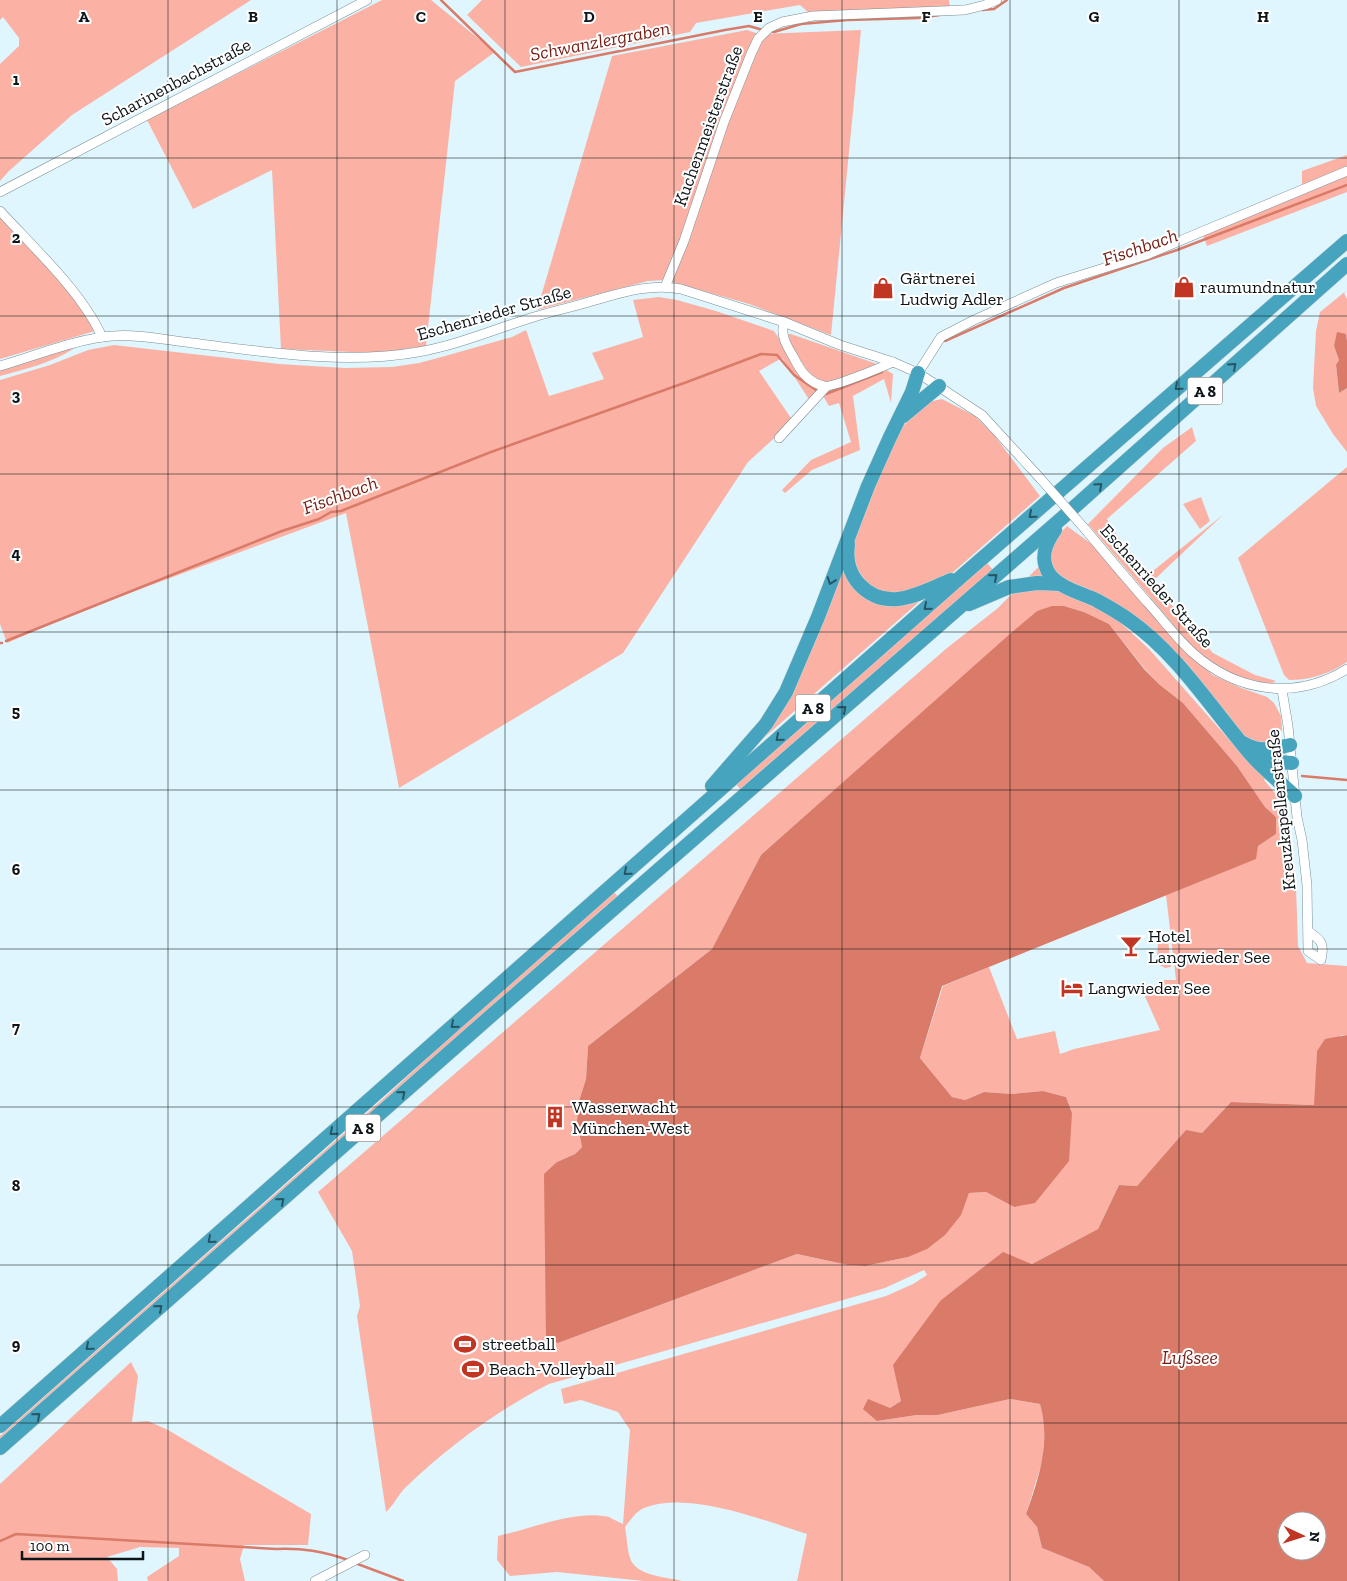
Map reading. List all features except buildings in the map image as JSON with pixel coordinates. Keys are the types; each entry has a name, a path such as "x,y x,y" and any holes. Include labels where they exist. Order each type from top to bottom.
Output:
{"highway":[{"name":"A 8","path":"0,1426 963,575 1347,241"},
{"name":"A 8","path":"0,1448 493,1014 1062,518 1347,264"},
{"path":"663,840 673,823 717,782 766,724 786,692 808,643 872,477 912,392 918,373"},
{"path":"899,420 939,386"},
{"path":"1062,518 1044,550 1044,561 1052,577 1060,584 1111,608 1148,635 1181,668 1254,758 1294,796"},
{"path":"849,536 848,562 853,578 865,591 880,598 895,600 909,598 963,575"},
{"path":"957,609 1009,587 1060,584"},
{"path":"1242,742 1253,749 1262,750 1290,746"},
{"path":"1254,758 1264,761 1292,763"}],"street":[{"name":"Scharinenbachstraße","path":"0,192 367,0"},
{"name":"Kuchenmeisterstraße","path":"665,287 684,241 724,122 751,54 758,39 769,28 782,22 813,16 965,10 997,0"},
{"path":"918,373 941,337 974,320 1056,283 1146,255 1347,171"},
{"path":"0,211 63,280 95,321 102,337"},
{"name":"Eschenrieder Straße","path":"0,366 102,337 132,336 319,356 402,355 445,346 533,317 642,289 665,287 681,290 784,322 840,345 893,362 918,373 982,415 1039,477 1191,652 1213,669 1239,682 1282,690 1309,685 1347,669"},
{"path":"784,322 782,330 784,340 797,365 811,382 826,387"},
{"path":"778,438 826,387 893,362"},
{"name":"Kreuzkapellenstraße","path":"1282,690 1292,763 1294,796 1302,840 1307,885 1308,928"},
{"path":"315,1581 361,1557"}],"shaded area":[{"path":"0,0 251,0 72,115 0,181 0,64 19,46 19,38 3,17 0,20"},
{"path":"382,0 431,0 495,52 455,81 426,346 374,353 281,349 272,170 193,209 147,120"},
{"path":"482,0 949,0 950,7 809,13 800,5 696,23 690,32 521,67 467,15"},
{"path":"747,30 759,34 861,30 831,335 749,304 665,280 648,281 537,310 612,56"},
{"path":"1347,155 1347,192 1207,246 1203,235 1302,195 1302,171"},
{"path":"0,215 62,281 92,321 95,331 0,359"},
{"path":"1347,290 1344,293 1347,299 1347,341 1346,335 1334,346 1339,360 1336,366 1339,393 1347,388 1347,452 1333,434 1316,406 1313,388 1316,331 1320,312"},
{"path":"659,297 716,311 774,331 797,365 828,389 883,368 893,374 891,403 884,379 853,396 860,450 812,470 785,493 782,490 811,460 851,442 839,403 829,406 823,396 812,404 782,358 759,371 793,421 748,462 623,653 399,788 346,513 78,612 7,643 0,624 0,380 50,365 88,350 114,345 279,364 345,368 392,367 419,363 445,356 512,337 526,330 549,396 604,379 592,353 643,337 633,300"},
{"path":"788,334 877,364 825,384 810,375 792,347"},
{"path":"73,346 73,349 65,354 47,362 0,376 0,368"},
{"path":"942,399 975,416 994,435 1040,496 750,750 783,704 888,446 902,427 928,402"},
{"path":"1192,427 1196,441 1107,519 1144,578 1224,514 1154,580 1180,616 1213,653 1255,675 1276,681 1271,684 1234,676 1213,665 1194,649 1088,524 1163,448"},
{"path":"1347,467 1347,662 1319,676 1289,680 1284,675 1238,558"},
{"path":"1201,497 1210,521 1200,529 1183,504"},
{"path":"1067,526 1093,545 1191,657 1213,675 1267,697 1274,703 1281,716 1282,729 1280,736 1271,744 1245,740 1197,683 1093,592 1120,622 1149,649 1246,759 1268,775 1264,780 1285,808 1291,837 1296,887 1298,946 1307,963 1347,966 1347,1035 1342,1035 1317,1051 1315,1105 1231,1102 1202,1133 1186,1131 1137,1186 1119,1185 1098,1229 1032,1264 1003,1253 941,1300 901,1401 890,1408 877,1421 917,1415 938,1415 1010,1399 1040,1404 1045,1422 1043,1459 1026,1514 1037,1527 1042,1548 1089,1567 1104,1581 797,1581 807,1534 726,1509 682,1502 662,1503 641,1509 625,1527 630,1558 638,1569 652,1575 682,1581 644,1581 557,1572 510,1576 497,1560 498,1536 554,1521 582,1516 596,1515 609,1517 623,1524 630,1430 618,1412 581,1400 564,1404 561,1389 886,1296 913,1284 927,1275 924,1270 885,1288 549,1384 491,1418 438,1458 405,1488 386,1512 357,1316 360,1306 352,1251 318,1192 947,648 998,608 1049,556 1056,537","holes":["1064,606 1084,612 1109,624 1144,668 1160,685 1183,703 1237,766 1265,807 1276,817 1276,834 1258,846 1255,859 1166,895 1176,980 1164,980 1143,992 1160,1030 1074,1049 1060,1054 1055,1031 1017,1039 989,967 943,986 920,1058 952,1097 965,1100 984,1092 1012,1094 1043,1091 1066,1097 1072,1113 1014,1207 986,1192 969,1193 960,1215 908,1257 865,1266 848,1265 797,1254 558,1343 557,1162 575,1154 582,1147 577,1121 579,1101 586,1079 588,1046 712,949 761,855 1037,611"]},
{"path":"987,563 994,571 742,792 736,784"},
{"path":"614,892 618,897 0,1441 0,1436 384,1098"},
{"path":"1168,940 1171,967 1165,968 1158,964 1158,943"},
{"path":"131,1362 138,1376 132,1422 148,1421 168,1430 311,1514 308,1545 244,1545 240,1559 245,1581 148,1581 147,1577 179,1556 179,1548 140,1547 107,1557 117,1569 118,1581 0,1581 0,1484"}],"water":[{"path":"1337,332 1346,334 1347,341 1347,388 1339,393 1336,365 1339,360 1334,346"},
{"name":"Langwieder See","path":"1052,606 1064,606 1084,612 1109,624 1144,669 1160,685 1183,703 1237,766 1265,807 1276,817 1276,834 1258,846 1256,859 942,986 920,1058 952,1097 965,1100 984,1092 1012,1094 1043,1091 1066,1097 1072,1113 1069,1161 1035,1203 1014,1207 986,1192 969,1193 961,1215 945,1235 927,1249 908,1257 865,1266 848,1265 797,1254 558,1343 546,1339 544,1174 557,1162 575,1154 582,1147 577,1121 579,1101 586,1079 588,1046 712,949 761,855 1011,633 1037,611"},
{"name":"Lußsee","path":"1347,1035 1347,1581 1104,1581 1089,1567 1042,1548 1037,1527 1026,1514 1039,1473 1044,1446 1043,1418 1040,1404 1010,1399 938,1415 917,1415 877,1421 863,1409 868,1399 890,1408 901,1401 893,1365 941,1300 1003,1252 1032,1264 1098,1229 1119,1185 1137,1186 1186,1130 1202,1133 1231,1102 1314,1105 1317,1051 1325,1039"}],"waterway":[{"name":"Schwanzlergraben","path":"441,0 515,72 725,30 749,26 763,30"},
{"name":"Schwanzlergraben","path":"982,10 994,9 1007,0"},
{"name":"Schwanzlergraben","path":"771,31 774,32 801,24 847,20 918,18 940,15"},
{"name":"Fischbach","path":"945,341 1064,288 1177,250 1347,185"},
{"name":"Fischbach","path":"6,641 282,531 319,519 331,512 341,511 491,452 761,354 777,355 794,375 816,390"},
{"path":"826,394 882,372"},
{"path":"1302,776 1347,780"},
{"path":"0,1541 16,1534 295,1549 321,1552 348,1560"},
{"path":"355,1563 403,1581"}],"place":[{"name":"raumundnatur","path":"1184,287"},
{"name":"Gärtnerei Ludwig Adler","path":"883,288"},
{"name":"Hotel Langwieder See","path":"1131,946"},
{"name":"Langwieder See","path":"1072,988"},
{"name":"Wasserwacht München-West","path":"555,1117"},
{"name":"streetball","path":"465,1344"},
{"name":"Beach-Volleyball","path":"473,1369"}]}
